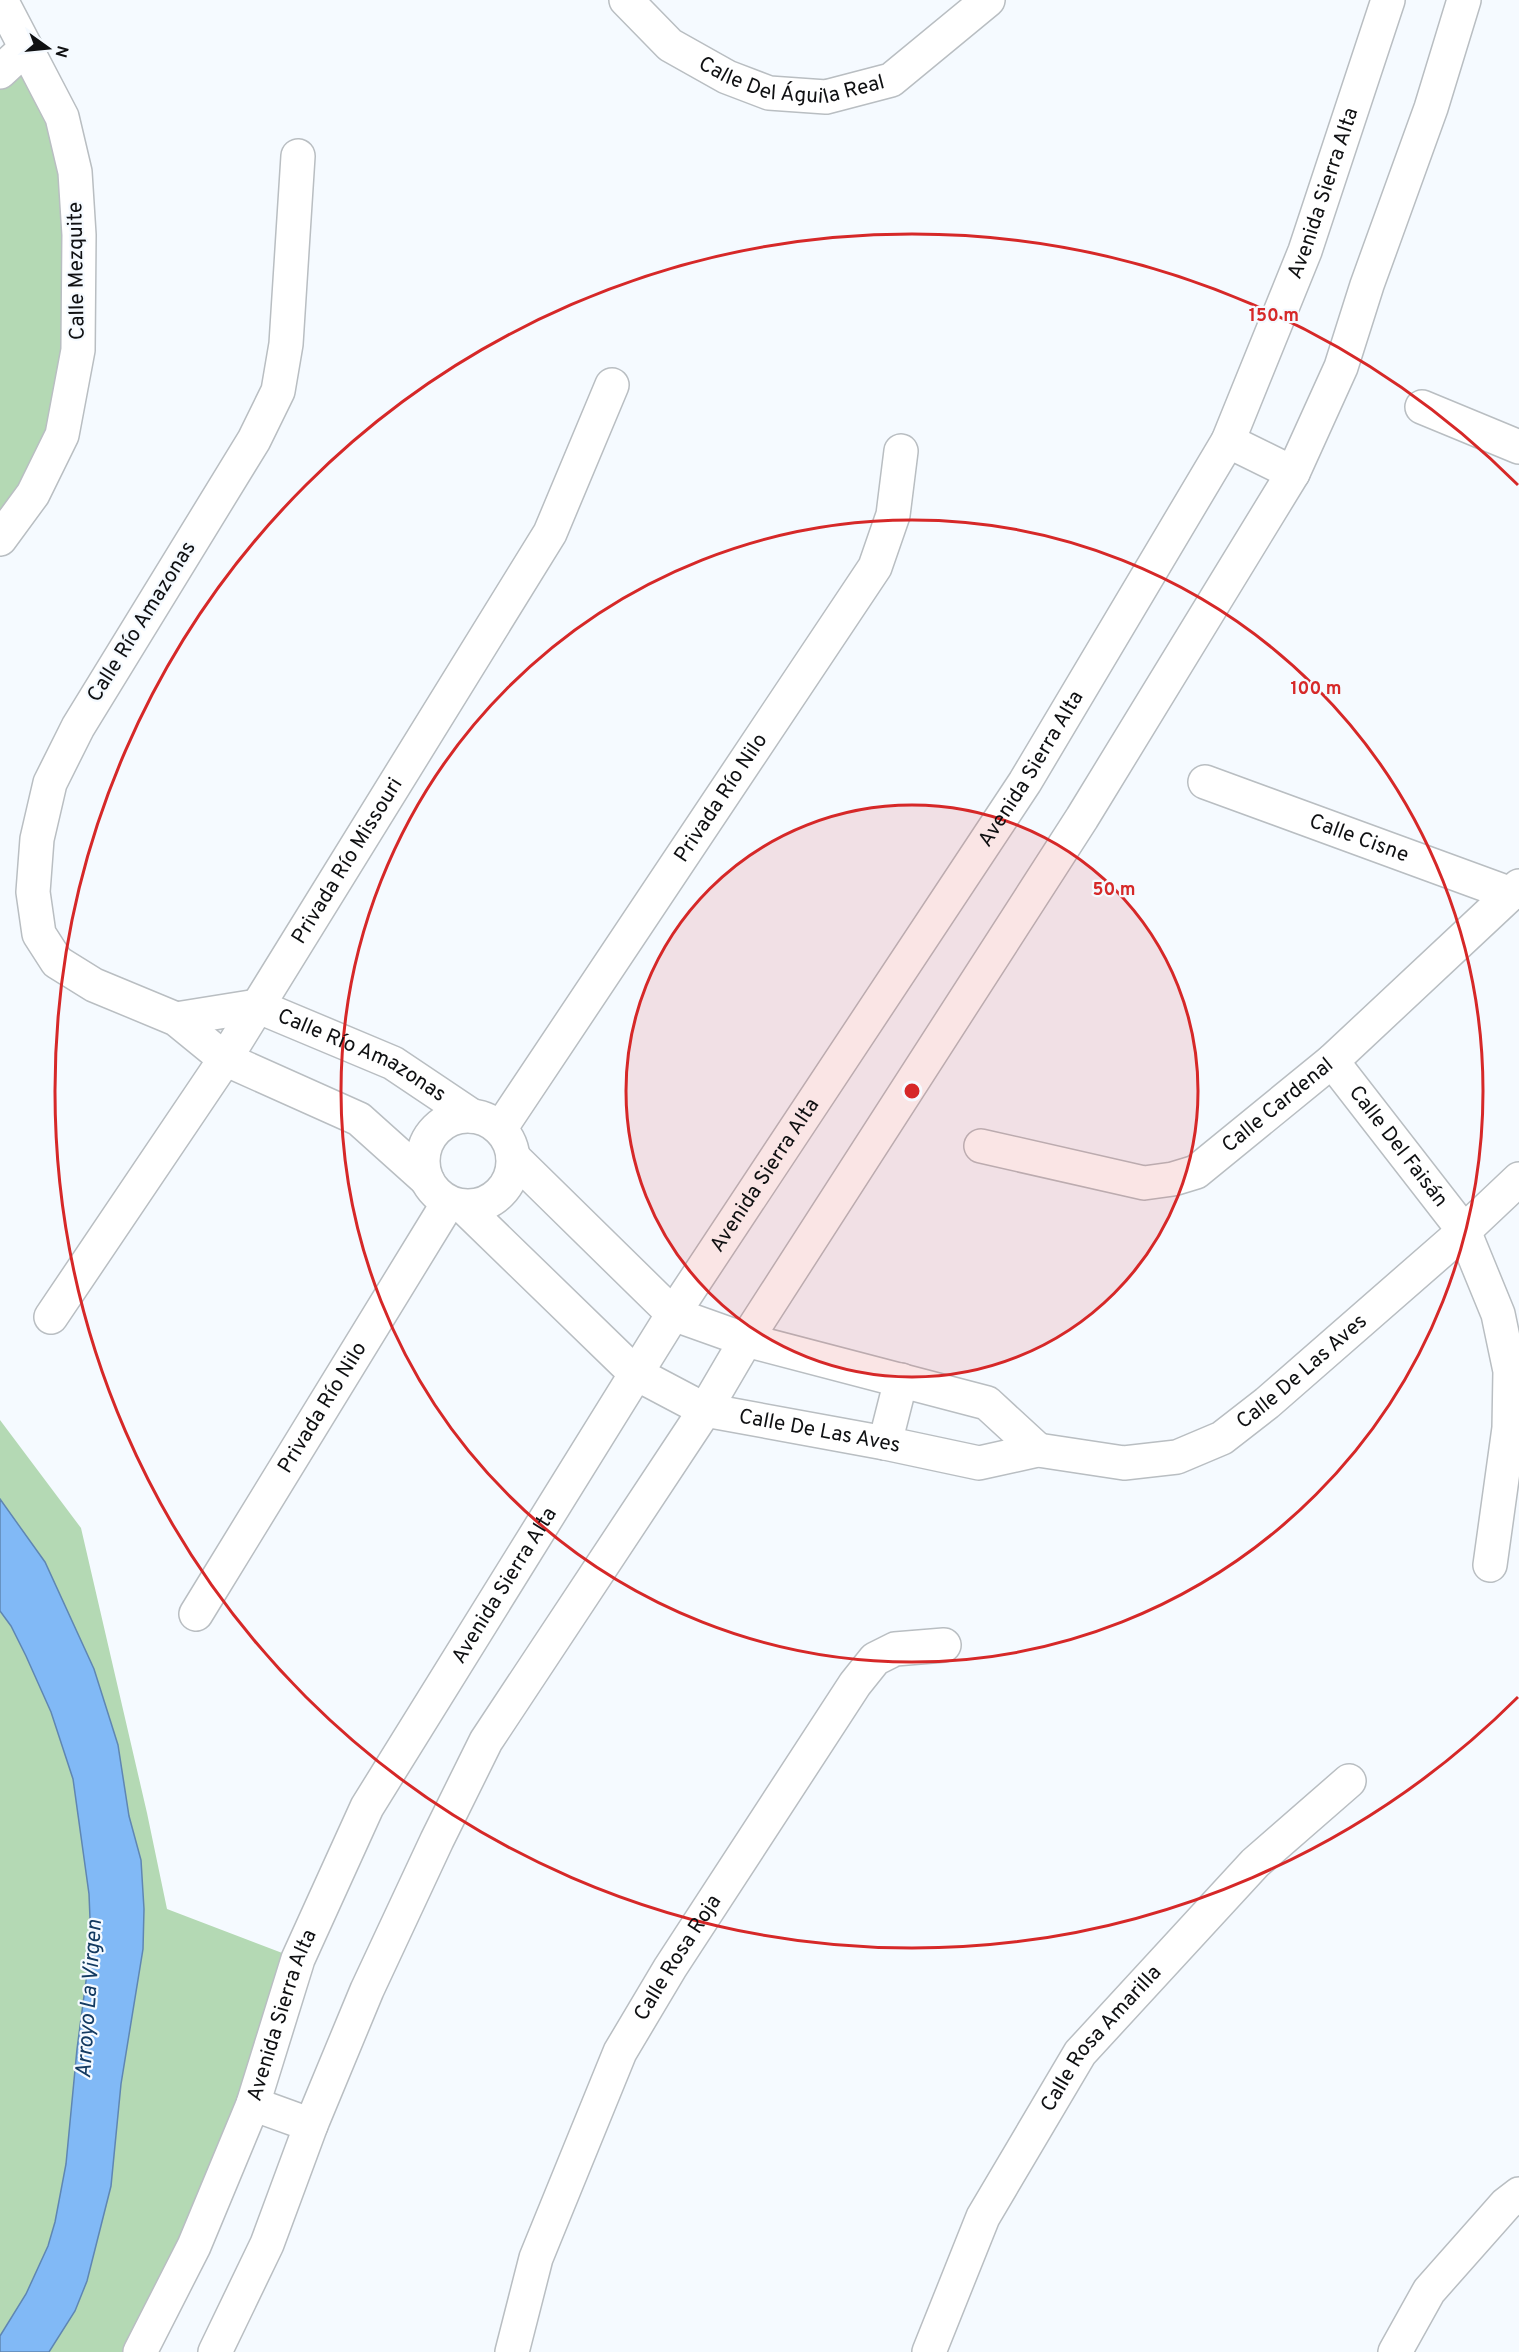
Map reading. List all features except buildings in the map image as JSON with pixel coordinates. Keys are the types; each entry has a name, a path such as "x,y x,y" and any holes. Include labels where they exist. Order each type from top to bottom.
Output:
{"street":[{"name":"Calle Mezquite","path":"0,539 33,494 62,435 78,350 79,235 75,172 62,117 1,0"},
{"name":"Calle Del Águila Real","path":"626,0 670,45 727,77 769,93 826,97 891,80 988,0"},
{"name":"Avenida Sierra Alta","path":"140,2352 194,2246 253,2104 298,1959 367,1807 635,1373 1025,782 1228,441 1305,250 1388,0"},
{"path":"214,2352 267,2244 311,2125 367,1990 486,1741 705,1410 746,1340 1082,818 1293,472 1341,367 1367,285 1431,108 1464,0"},
{"path":"0,72 26,48"},
{"name":"Calle Río Amazonas","path":"298,156 286,344 278,391 254,440 78,726 50,783 37,839 33,892 39,934 57,962 94,985 176,1019 225,1059 359,1119 446,1196 635,1373 705,1410"},
{"name":"Privada Río Missouri","path":"51,1317 225,1059 550,533 612,385"},
{"path":"1422,407 1519,447"},
{"path":"1228,441 1293,472"},
{"name":"Privada Río Nilo","path":"495,1134 875,567 893,515 901,451"},
{"name":"Calle Cisne","path":"1205,783 1515,890"},
{"name":"Calle Cardenal","path":"981,1146 1144,1183 1173,1179 1196,1172 1332,1061 1515,890"},
{"name":"Calle Río Amazonas","path":"176,1019 257,1006 393,1063 495,1134 673,1314 746,1340"},
{"name":"Calle Del Faisán","path":"1332,1061 1464,1231 1498,1314 1510,1371 1509,1428 1512,1451 1490,1565"},
{"path":"456,1117 495,1134 512,1173 505,1187 494,1199 480,1205 446,1196 422,1165 424,1149 431,1135 442,1124 456,1117"},
{"name":"Calle De Las Aves","path":"705,1410 979,1463 1038,1450 1124,1463 1177,1456 1222,1438 1267,1403 1464,1231 1519,1179"},
{"name":"Privada Río Nilo","path":"196,1614 446,1196"},
{"path":"746,1340 987,1403 1038,1450"},
{"path":"885,1443 901,1380"},
{"name":"Calle Rosa Roja","path":"512,2352 536,2258 544,2237 620,2052 665,1977 855,1684 875,1659 895,1649 944,1645"},
{"name":"Calle Rosa Amarilla","path":"929,2352 983,2217 1080,2053 1255,1863 1349,1781"},
{"path":"253,2104 311,2125"},
{"path":"1395,2352 1429,2291 1506,2205 1519,2194"}],"green space":[{"path":"26,48 75,172 62,435 0,537 0,72"},
{"path":"0,1420 81,1528 167,1909 298,1959 141,2352 0,2352"}],"water":[{"name":"Arroyo La Virgen","path":"0,1499 45,1562 94,1669 118,1745 129,1816 141,1860 144,1909 143,1949 121,2084 111,2186 87,2281 75,2311 49,2352 0,2352 0,2336 26,2294 48,2246 55,2222 66,2164 77,2049 91,1943 89,1894 73,1779 51,1712 11,1626 0,1611"}]}
